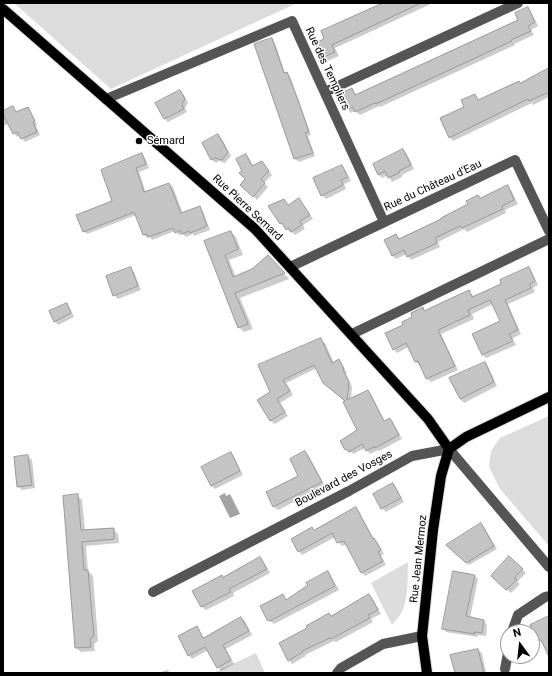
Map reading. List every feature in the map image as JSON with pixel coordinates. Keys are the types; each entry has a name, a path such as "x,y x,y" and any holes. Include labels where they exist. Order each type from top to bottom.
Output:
{"main road":[{"name":"Rue Pierre Semard","path":"3,9 255,229 428,419 449,449"},
{"name":"Boulevard des Vosges","path":"449,449 466,437 549,397"},
{"name":"Rue Jean Mermoz","path":"427,673 422,636 433,530 441,476 449,449"}],"street":[{"path":"325,92 518,3"},
{"name":"Rue des Templiers","path":"106,99 292,21 384,222"},
{"name":"Rue du Château d'Eau","path":"290,267 515,160 549,231"},
{"path":"352,334 549,239"},
{"path":"449,449 549,568"},
{"name":"Boulevard des Vosges","path":"153,592 349,491 412,456 449,449"},
{"path":"515,624 518,615 545,597 549,596"},
{"path":"337,673 341,668 383,644 422,636"},
{"path":"505,669 506,664"}],"shaded area":[{"path":"14,3 297,3 111,89"},
{"path":"549,416 549,546 500,489 489,467 491,451 500,438"},
{"path":"225,493 226,496 230,494 240,514 230,518 219,496"},
{"path":"408,562 405,604 398,618 392,625 371,583"},
{"path":"256,653 265,673 213,673"}],"building":[{"path":"383,3 421,3 332,45 335,52 322,58 315,43 324,39 321,31"},
{"path":"528,7 535,22 528,26 531,31 376,104 375,103 355,112 353,107 346,110 339,94 352,88 355,95 453,50 518,20 515,13"},
{"path":"272,38 284,73 287,72 298,100 309,132 305,133 313,153 294,159 254,44"},
{"path":"549,68 549,92 529,101 528,99 449,138 440,118 464,107 461,100 475,94 478,100 519,81 520,83"},
{"path":"180,90 185,99 182,104 184,109 164,119 155,103"},
{"path":"13,106 16,112 28,107 35,121 33,122 37,132 21,139 17,132 13,134 3,111"},
{"path":"218,134 228,152 222,160 215,158 211,160 202,143"},
{"path":"403,149 411,165 388,178 385,171 378,175 373,164"},
{"path":"142,153 146,164 136,168 144,192 169,183 181,213 200,206 207,226 190,233 189,231 182,234 180,230 175,233 173,228 148,237 147,234 143,235 134,212 83,232 76,215 112,201 101,170"},
{"path":"246,154 252,166 262,161 269,171 261,179 265,183 253,197 240,185 245,179 239,173 242,171 236,159"},
{"path":"342,165 348,177 341,180 343,185 321,196 313,178"},
{"path":"508,185 514,200 502,206 503,209 462,228 460,226 435,238 437,243 407,257 404,250 392,256 384,240 396,234 399,239 468,204 466,201 478,195 480,198"},
{"path":"299,198 310,215 300,221 302,225 291,232 289,228 286,230 282,223 280,224 268,206 284,199 288,205"},
{"path":"231,231 238,249 225,255 233,277 252,269 268,255 285,273 235,293 248,324 238,328 204,241"},
{"path":"131,267 138,286 113,296 106,276"},
{"path":"529,267 535,281 530,284 531,288 505,300 518,330 509,334 513,341 482,355 472,334 500,321 490,300 468,310 470,315 438,330 455,366 426,379 418,361 415,362 406,343 393,350 385,333 403,325 402,322 412,317 411,313 423,307 424,311 469,290 472,297 501,284 500,280"},
{"path":"67,303 71,313 54,322 49,311"},
{"path":"321,338 332,363 339,359 344,369 343,370 349,382 347,400 368,390 384,421 390,418 399,435 375,448 374,447 366,451 362,444 349,452 347,449 345,450 340,441 357,430 343,402 345,401 323,383 314,365 283,380 290,391 277,399 285,412 270,421 257,400 270,392 258,365"},
{"path":"485,362 494,382 460,399 449,378"},
{"path":"305,451 322,482 273,507 266,492 298,476 290,459"},
{"path":"231,452 240,471 211,486 201,467"},
{"path":"28,455 32,485 17,487 14,457"},
{"path":"393,483 401,498 381,509 373,494"},
{"path":"78,494 81,530 114,528 114,539 82,542 84,570 88,570 94,636 90,639 91,647 75,648 63,496"},
{"path":"356,507 373,539 374,538 381,550 378,552 383,561 361,573 344,541 337,543 332,533 298,552 291,539 312,527 314,530"},
{"path":"481,523 494,546 466,563 446,545"},
{"path":"509,556 523,569 514,578 517,580 506,590 491,576"},
{"path":"260,557 267,569 229,589 231,592 201,607 192,591 222,575 223,577"},
{"path":"328,571 335,586 270,621 267,620 260,606 283,594 286,600 308,585 306,583"},
{"path":"453,571 475,575 466,616 484,620 482,633 474,632 475,634 442,629"},
{"path":"369,594 378,610 368,615 370,618 331,639 330,638 302,651 303,652 288,661 279,643 307,628 306,626 329,613 331,616"},
{"path":"549,616 549,657 540,640 540,624 532,624"},
{"path":"241,617 249,631 223,645 231,660 217,668 205,647 188,656 178,636 197,626 203,638"},
{"path":"478,649 484,673 455,673 450,655"}],"place":[{"name":"Sémard","path":"139,141"}]}
